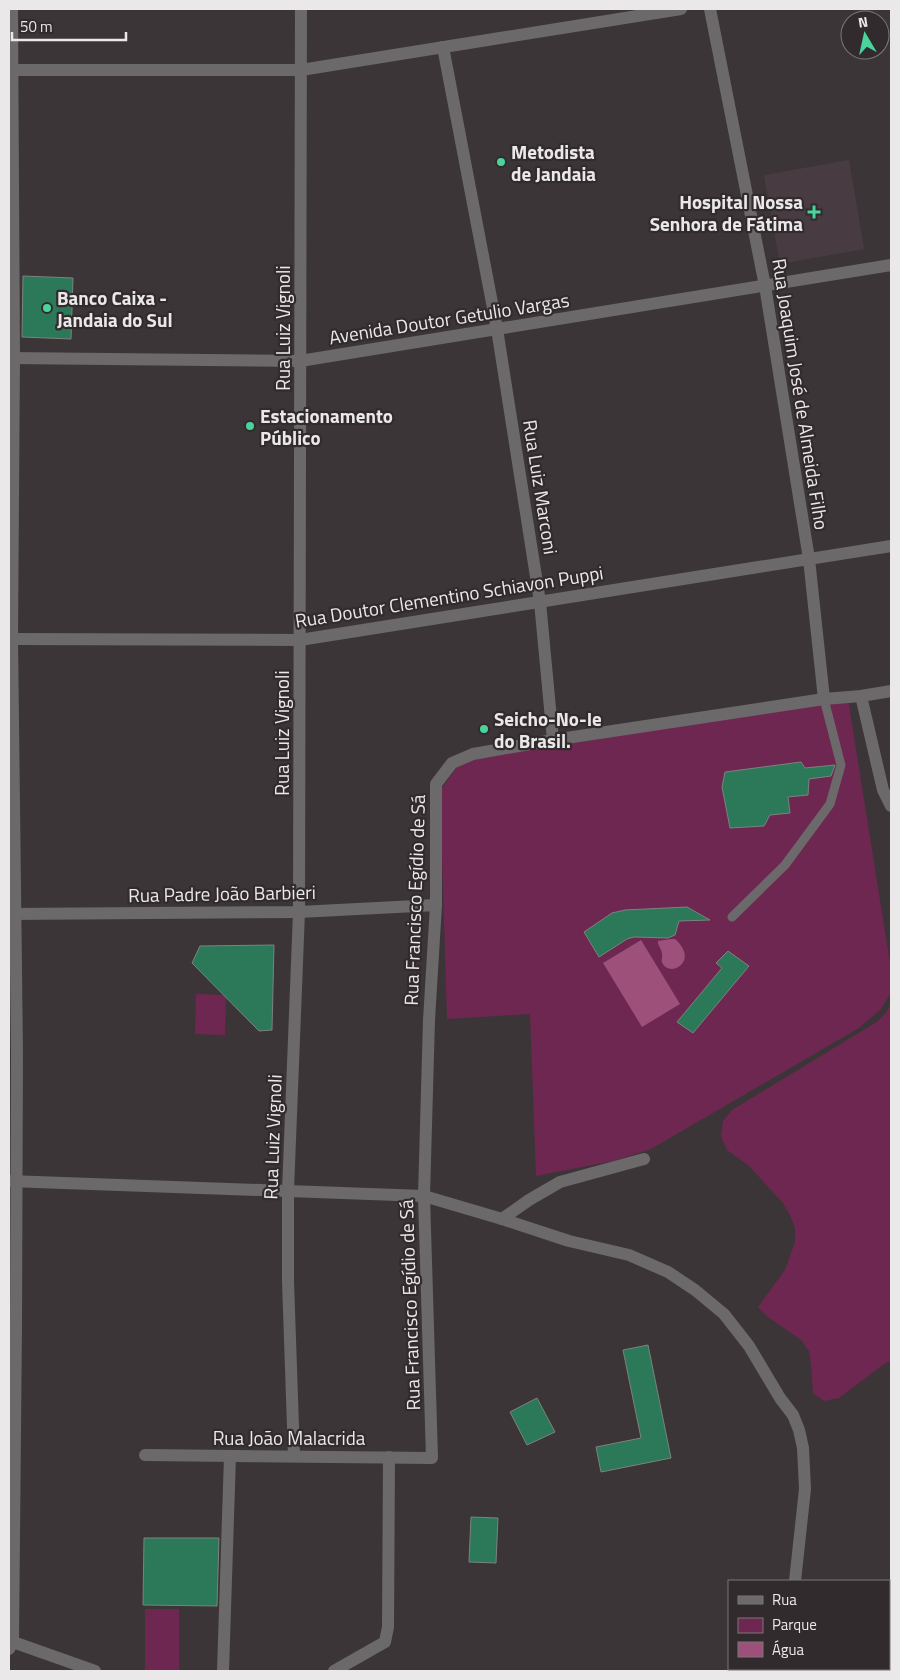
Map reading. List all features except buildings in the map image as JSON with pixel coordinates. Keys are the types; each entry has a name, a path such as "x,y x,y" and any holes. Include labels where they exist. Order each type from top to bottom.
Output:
{"street":[{"path":"12,9 10,70 10,639 12,914 17,1053 12,1181 11,1646 95,1671"},
{"name":"Rua Luiz Vignoli","path":"294,1456 288,1281 288,1190 300,912 301,9"},
{"path":"10,70 301,70 681,9"},
{"name":"Rua Joaquim José de Almeida Filho","path":"710,9 765,286 809,558 824,699"},
{"name":"Rua Luiz Marconi","path":"443,47 498,329 540,602 553,740"},
{"name":"Avenida Doutor Getulio Vargas","path":"11,358 300,361 891,265"},
{"name":"Rua Doutor Clementino Schiavon Puppi","path":"10,639 300,640 891,546"},
{"name":"Rua Francisco Egídio de Sá","path":"432,1458 424,1196 429,1020 436,906 436,784 452,762 473,754 824,699 862,696 891,691"},
{"path":"862,696 883,790 891,806"},
{"name":"Rua Padre João Barbieri","path":"12,914 300,912 436,906"},
{"path":"502,1219 528,1200 560,1182 644,1159"},
{"path":"12,1181 424,1196 569,1241 629,1255 668,1272 695,1290 724,1314 749,1346 780,1398 793,1414 803,1448 805,1489 795,1580"},
{"name":"Rua João Malacrida","path":"145,1455 432,1458"},
{"path":"223,1671 230,1456"},
{"path":"334,1671 385,1642 388,1627 389,1457"}],"lane":[{"path":"732,917 785,865 830,804 842,765 824,699"}],"shaded area":[{"name":"Hospital Nossa Senhora de Fátima","path":"849,160 864,249 780,264 764,175"}],"green space":[{"path":"848,699 891,969 891,992 881,1009 859,1028 651,1149 613,1161 536,1176 530,1014 447,1019 440,791 457,767 478,758"},
{"path":"196,994 226,995 225,1035 195,1034"},
{"path":"891,1003 891,1361 884,1364 839,1398 824,1401 813,1393 809,1351 801,1340 768,1317 758,1307 785,1270 795,1242 795,1228 783,1203 749,1166 727,1150 721,1137 723,1121 732,1110 875,1023 886,1013"},
{"path":"145,1609 179,1609 179,1671 145,1671"}],"water":[{"path":"675,939 682,947 685,955 684,961 680,966 670,969 665,967 662,962 662,953 658,941"},
{"path":"641,940 680,1004 642,1027 603,963"}],"place":[{"name":"Metodista de Jandaia","path":"501,162"},
{"name":"Hospital Nossa Senhora de Fátima","path":"814,212"},
{"name":"Banco Caixa - Jandaia do Sul","path":"47,308"},
{"name":"Estacionamento Público","path":"250,426"},
{"name":"Seicho-No-Ie do Brasil.","path":"484,729"}]}
